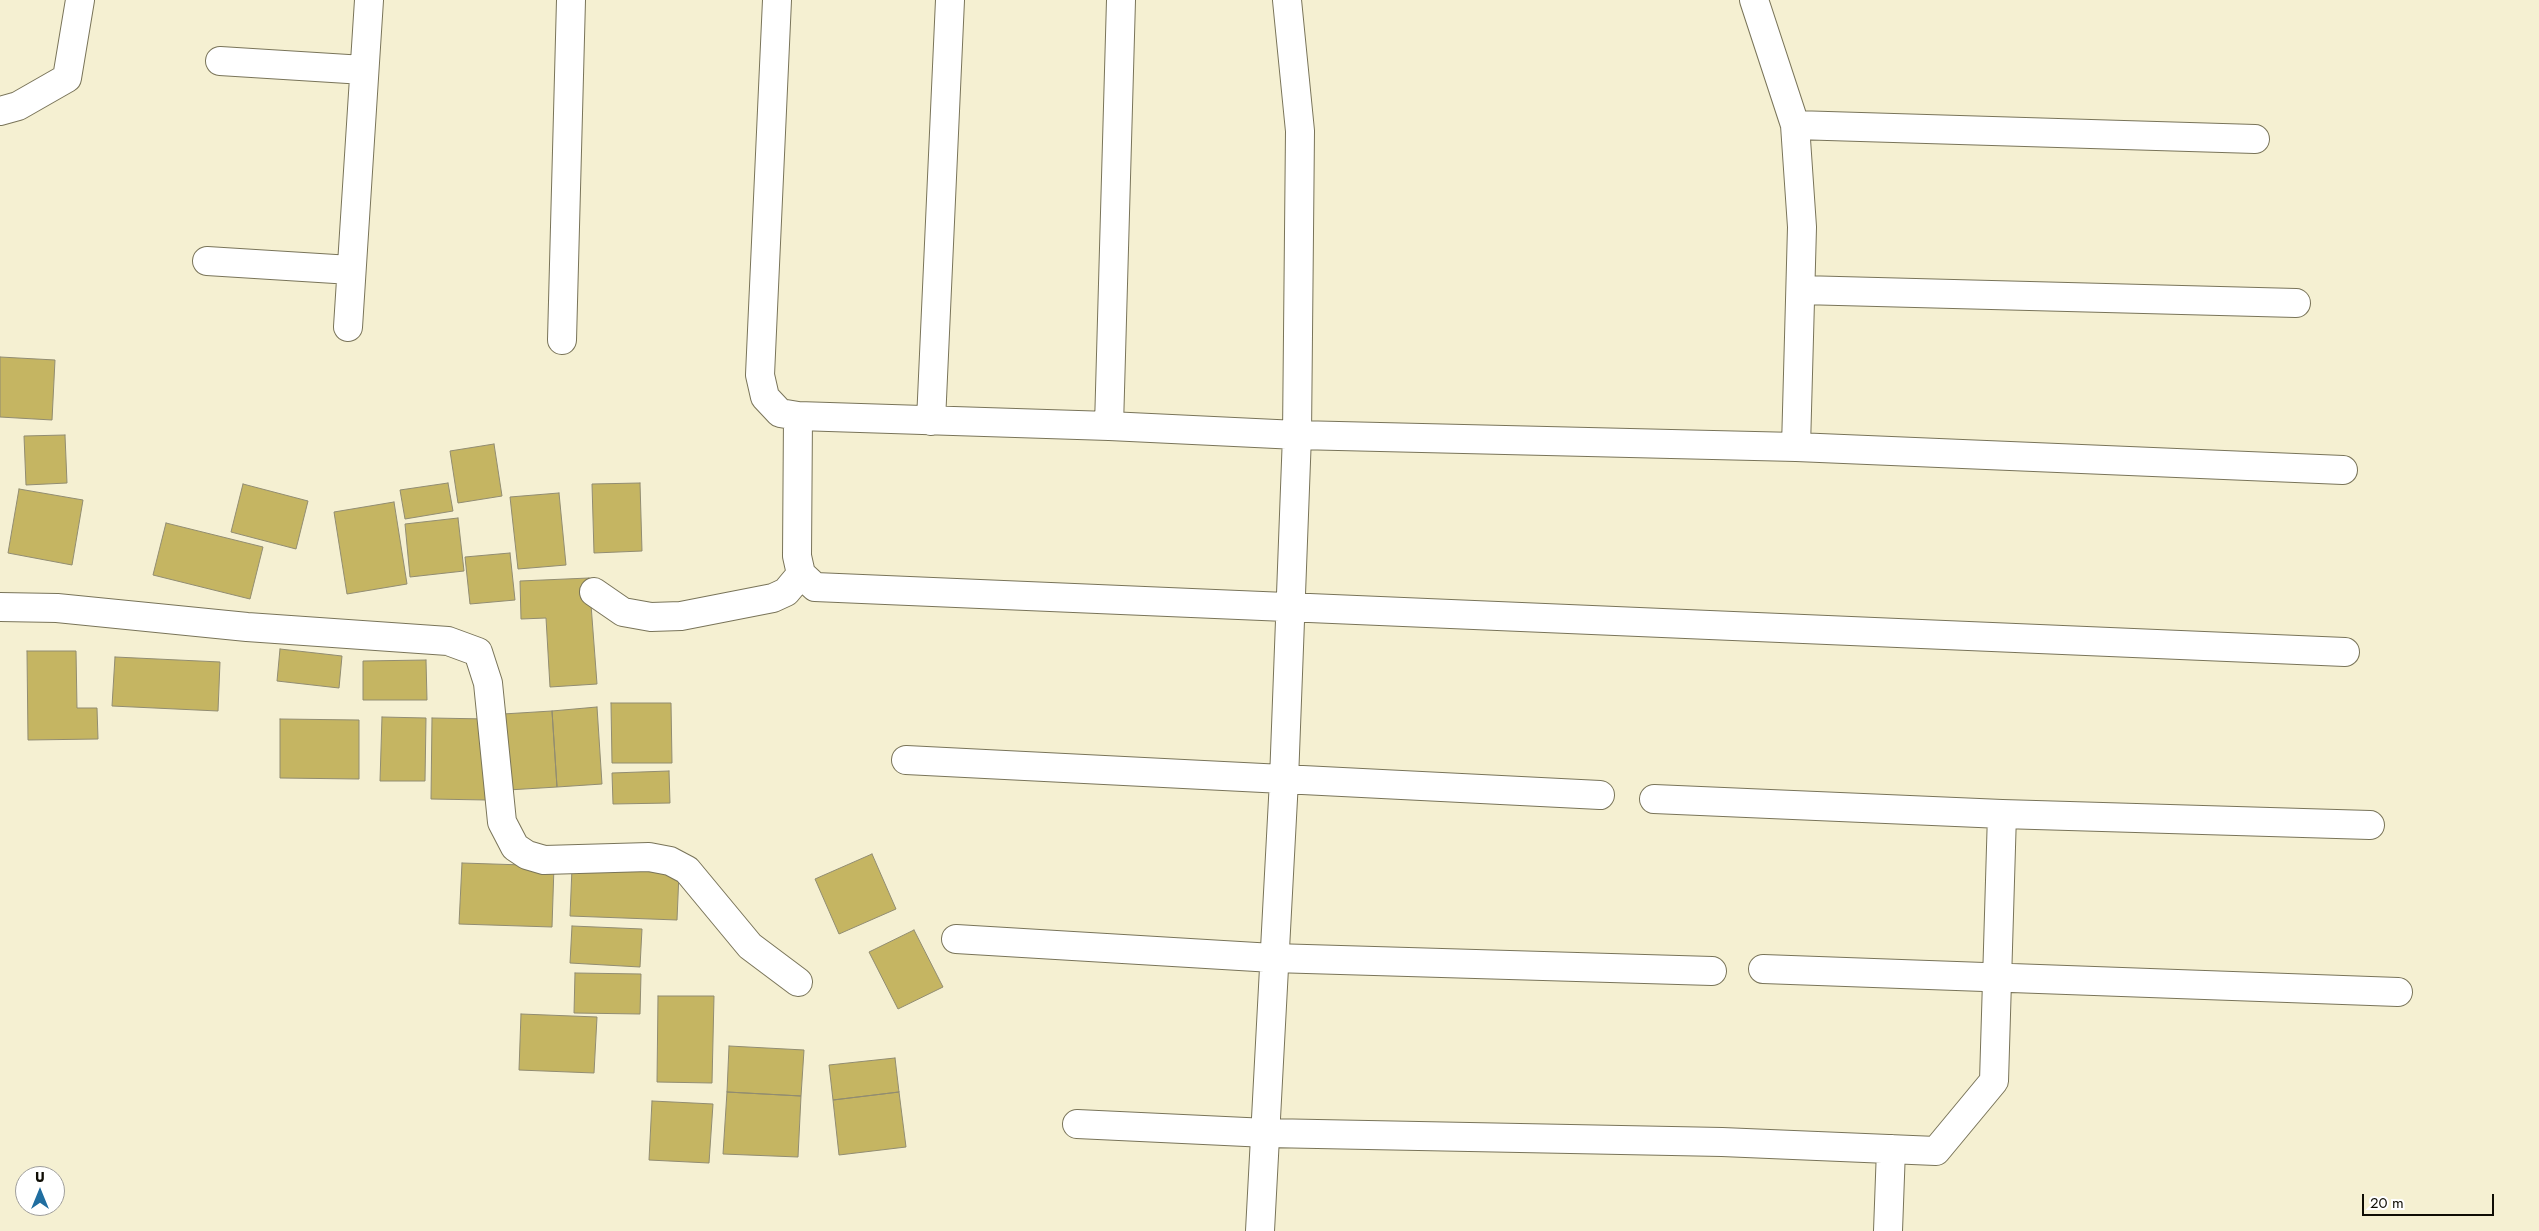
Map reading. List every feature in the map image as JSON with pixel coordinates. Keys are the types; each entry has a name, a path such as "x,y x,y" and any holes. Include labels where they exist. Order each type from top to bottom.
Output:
{"street":[{"path":"0,111 18,106 67,78 80,0"},
{"path":"348,327 369,0"},
{"path":"562,340 572,0"},
{"path":"777,0 760,375 765,397 780,414 1297,435 1796,447 2343,470"},
{"path":"931,421 950,0"},
{"path":"1110,426 1121,0"},
{"path":"1260,1231 1273,958 1284,780 1289,606 1297,435 1300,131 1287,0"},
{"path":"1754,0 1795,125 1802,227 1796,447"},
{"path":"220,61 364,70"},
{"path":"1795,125 2255,139"},
{"path":"206,261 351,270"},
{"path":"1800,290 2296,303"},
{"path":"798,416 797,556 801,574 815,587 2345,652"},
{"path":"594,592 623,612 652,617 681,616 773,598 786,592 801,574"},
{"path":"0,607 57,608 248,627 448,640 478,652 488,683 502,822 515,847 526,855 544,860 648,857 670,861 687,870 750,946 798,982"},
{"path":"906,760 1600,794"},
{"path":"1654,799 2002,814 2370,825"},
{"path":"1077,1124 1266,1133 1722,1142 1936,1151 1994,1081 2002,814"},
{"path":"956,939 1273,958 1712,971"},
{"path":"1763,969 2398,992"},
{"path":"1888,1231 1891,1149"}],"building":[{"path":"0,357 55,360 52,420 0,417"},
{"path":"65,435 67,483 26,485 24,436"},
{"path":"494,444 502,496 458,503 450,451"},
{"path":"448,483 453,511 405,519 400,490"},
{"path":"640,483 642,551 594,553 592,484"},
{"path":"243,484 308,501 296,549 231,532"},
{"path":"19,489 83,500 72,565 8,553"},
{"path":"559,493 566,565 518,569 510,497"},
{"path":"394,502 407,584 347,594 334,512"},
{"path":"458,518 464,571 410,577 405,524"},
{"path":"166,523 263,547 250,599 153,575"},
{"path":"510,553 515,600 470,604 465,557"},
{"path":"589,578 597,684 550,687 546,618 521,619 520,581"},
{"path":"280,649 342,656 339,688 277,681"},
{"path":"27,651 76,651 77,708 97,708 98,739 28,740"},
{"path":"115,657 220,662 218,711 112,706"},
{"path":"426,660 427,700 363,700 363,661"},
{"path":"611,703 671,703 672,763 612,763"},
{"path":"597,707 602,784 557,787 552,711"},
{"path":"552,711 557,787 508,790 503,714"},
{"path":"382,717 426,718 425,781 380,781"},
{"path":"432,718 487,719 486,800 431,799"},
{"path":"280,719 359,720 359,779 280,778"},
{"path":"669,771 670,803 613,804 612,773"},
{"path":"872,854 896,909 839,934 815,879"},
{"path":"462,863 554,866 552,927 459,924"},
{"path":"572,868 679,873 677,920 570,916"},
{"path":"572,926 642,929 640,967 570,963"},
{"path":"914,930 943,987 898,1009 869,952"},
{"path":"575,973 641,974 640,1014 574,1013"},
{"path":"658,996 714,996 712,1083 657,1082"},
{"path":"521,1014 597,1017 594,1073 519,1070"},
{"path":"729,1046 804,1050 801,1096 727,1092"},
{"path":"895,1058 899,1092 833,1100 829,1065"},
{"path":"727,1092 801,1096 798,1157 723,1154"},
{"path":"899,1092 906,1147 839,1155 833,1100"},
{"path":"652,1101 713,1104 709,1163 649,1160"}]}
